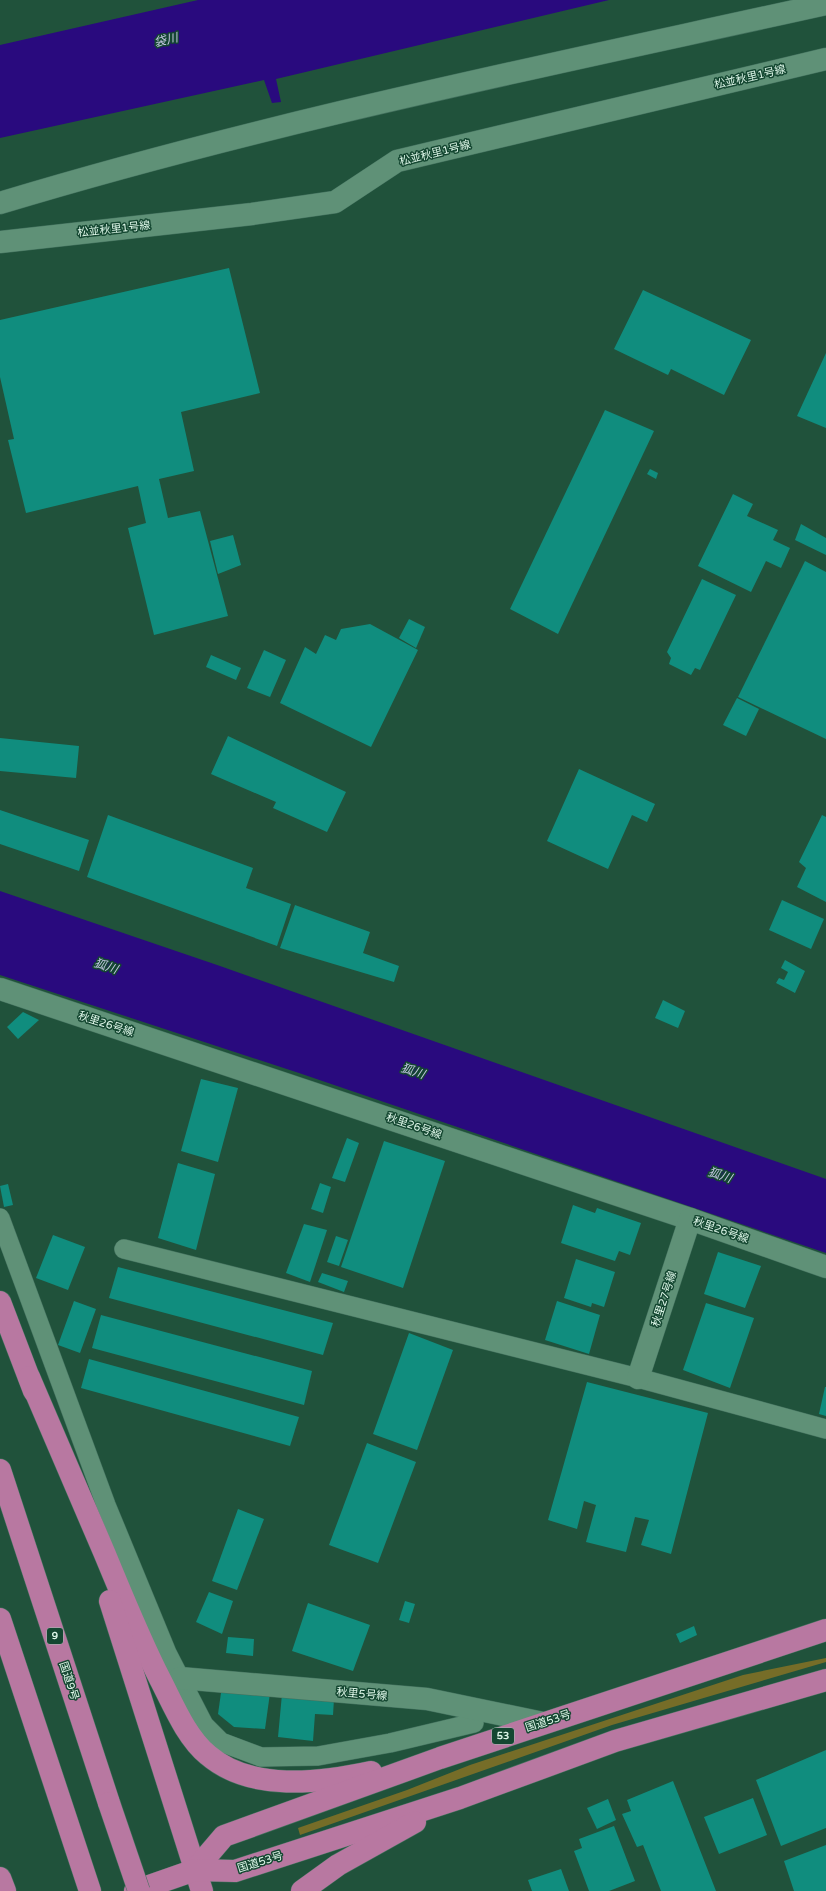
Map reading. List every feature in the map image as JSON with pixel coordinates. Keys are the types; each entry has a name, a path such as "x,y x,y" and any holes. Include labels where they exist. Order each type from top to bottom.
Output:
{"highway":[{"path":"0,1302 29,1377 117,1621 202,1891"},
{"path":"29,1377 144,1646 183,1722 195,1741 208,1755 236,1772 252,1777 292,1781 357,1775 440,1758"},
{"name":"国道9号","path":"0,1470 139,1891"},
{"path":"0,1620 90,1891"},
{"name":"国道53号","path":"195,1870 224,1836 440,1758 826,1630"},
{"name":"国道53号","path":"135,1891 195,1870 235,1871 460,1798 614,1741 826,1680"},
{"path":"302,1891 338,1865 460,1798"},
{"path":"0,1878 4,1891"}],"street":[{"path":"0,204 79,179 393,99 826,4"},
{"name":"松並秋里1号線","path":"0,242 252,214 335,202 397,161 826,59"},
{"name":"秋里26号線","path":"0,989 690,1219 826,1267"},
{"name":"秋里27号線","path":"638,1378 690,1219"},
{"name":"秋里5号線","path":"180,1678 427,1699 543,1723"}],"lane":[{"path":"0,1218 106,1505 167,1654 204,1725 221,1742 261,1757 318,1756 390,1743 474,1723"},
{"path":"124,1249 638,1378 826,1429"}],"shaded area":[{"path":"826,1658 826,1662 612,1725 300,1835 298,1828 407,1790 470,1765 743,1675"}],"water":[{"name":"袋川","path":"198,0 609,0 276,79 281,102 272,103 264,80 0,138 0,45"},
{"name":"狐川","path":"0,891 220,966 826,1179 826,1253 299,1073 0,975"}],"building":[{"path":"229,268 260,393 181,412 194,471 159,479 168,518 200,511 228,616 154,635 128,528 146,523 138,486 26,513 8,440 14,439 0,377 0,320"},
{"path":"643,290 751,340 724,395 671,369 668,375 614,349"},
{"path":"826,353 826,428 797,416"},
{"path":"605,410 654,431 558,634 510,609"},
{"path":"650,469 658,473 656,479 647,474"},
{"path":"733,494 753,504 747,516 778,530 773,540 790,548 781,568 766,561 751,592 698,566"},
{"path":"801,524 826,538 826,555 795,540"},
{"path":"233,535 241,565 218,574 210,541"},
{"path":"805,561 826,572 826,739 738,697"},
{"path":"702,579 736,595 700,670 695,668 691,675 669,664 671,658 667,652"},
{"path":"409,619 425,627 416,648 399,638"},
{"path":"370,624 418,650 371,747 280,703 305,647 316,654 325,635 336,640 341,629"},
{"path":"264,650 286,660 270,697 247,688"},
{"path":"211,655 241,668 236,680 206,667"},
{"path":"737,698 759,709 746,736 723,725"},
{"path":"228,736 346,792 327,832 273,808 276,802 211,774"},
{"path":"0,738 79,746 76,778 0,771"},
{"path":"579,769 655,804 647,822 632,815 608,869 547,841"},
{"path":"0,810 89,840 79,871 0,844"},
{"path":"108,815 253,868 246,888 291,904 277,946 87,877"},
{"path":"822,815 826,817 826,902 797,887 806,868 799,862"},
{"path":"782,900 824,919 811,949 769,930"},
{"path":"295,905 370,932 363,953 399,966 394,982 280,948"},
{"path":"785,960 805,971 795,993 776,983 779,978 784,980 788,972 781,968"},
{"path":"663,1000 685,1011 678,1028 655,1018"},
{"path":"23,1012 39,1020 18,1039 7,1027"},
{"path":"201,1079 238,1088 218,1162 181,1151"},
{"path":"347,1138 359,1143 345,1182 332,1178"},
{"path":"384,1141 445,1161 403,1288 341,1267"},
{"path":"178,1163 215,1174 196,1250 158,1238"},
{"path":"320,1183 331,1187 323,1213 311,1209"},
{"path":"8,1184 13,1205 4,1207 0,1186"},
{"path":"573,1205 595,1213 597,1208 641,1223 630,1255 619,1251 615,1261 561,1243"},
{"path":"304,1224 327,1230 310,1282 286,1273"},
{"path":"53,1235 85,1247 68,1290 36,1278"},
{"path":"336,1236 348,1240 339,1266 327,1262"},
{"path":"718,1252 761,1266 745,1308 704,1294"},
{"path":"576,1259 615,1272 604,1307 592,1303 591,1307 564,1298"},
{"path":"118,1267 333,1323 323,1355 109,1298"},
{"path":"322,1273 348,1281 344,1292 318,1282"},
{"path":"74,1301 96,1309 80,1353 58,1345"},
{"path":"557,1301 600,1315 589,1354 545,1340"},
{"path":"706,1303 754,1318 730,1388 683,1370"},
{"path":"101,1315 312,1371 304,1405 92,1348"},
{"path":"409,1333 453,1350 417,1450 373,1434"},
{"path":"89,1359 299,1417 290,1446 81,1388"},
{"path":"587,1382 708,1413 671,1554 641,1545 649,1520 635,1517 626,1552 586,1542 596,1505 584,1501 577,1529 548,1520"},
{"path":"826,1387 826,1416 819,1414"},
{"path":"367,1443 416,1462 378,1563 329,1545"},
{"path":"238,1509 264,1519 237,1590 212,1581"},
{"path":"209,1592 233,1601 222,1634 196,1622"},
{"path":"405,1601 415,1604 409,1623 399,1620"},
{"path":"308,1603 370,1625 353,1671 292,1651"},
{"path":"694,1626 697,1635 680,1643 676,1634"},
{"path":"228,1637 254,1639 253,1656 226,1653"},
{"path":"222,1686 270,1693 265,1729 234,1727 218,1714"},
{"path":"282,1694 334,1699 333,1715 315,1714 313,1741 278,1737"},
{"path":"826,1750 826,1828 781,1846 756,1780"},
{"path":"673,1781 716,1891 661,1891 643,1845 637,1847 622,1814 631,1811 627,1800"},
{"path":"753,1798 767,1835 719,1854 704,1817"},
{"path":"608,1799 616,1820 597,1829 587,1808"},
{"path":"614,1826 635,1881 609,1891 589,1891 574,1851 582,1848 579,1839"},
{"path":"826,1845 826,1891 794,1891 784,1861"},
{"path":"561,1869 569,1891 532,1891 528,1880"}]}
